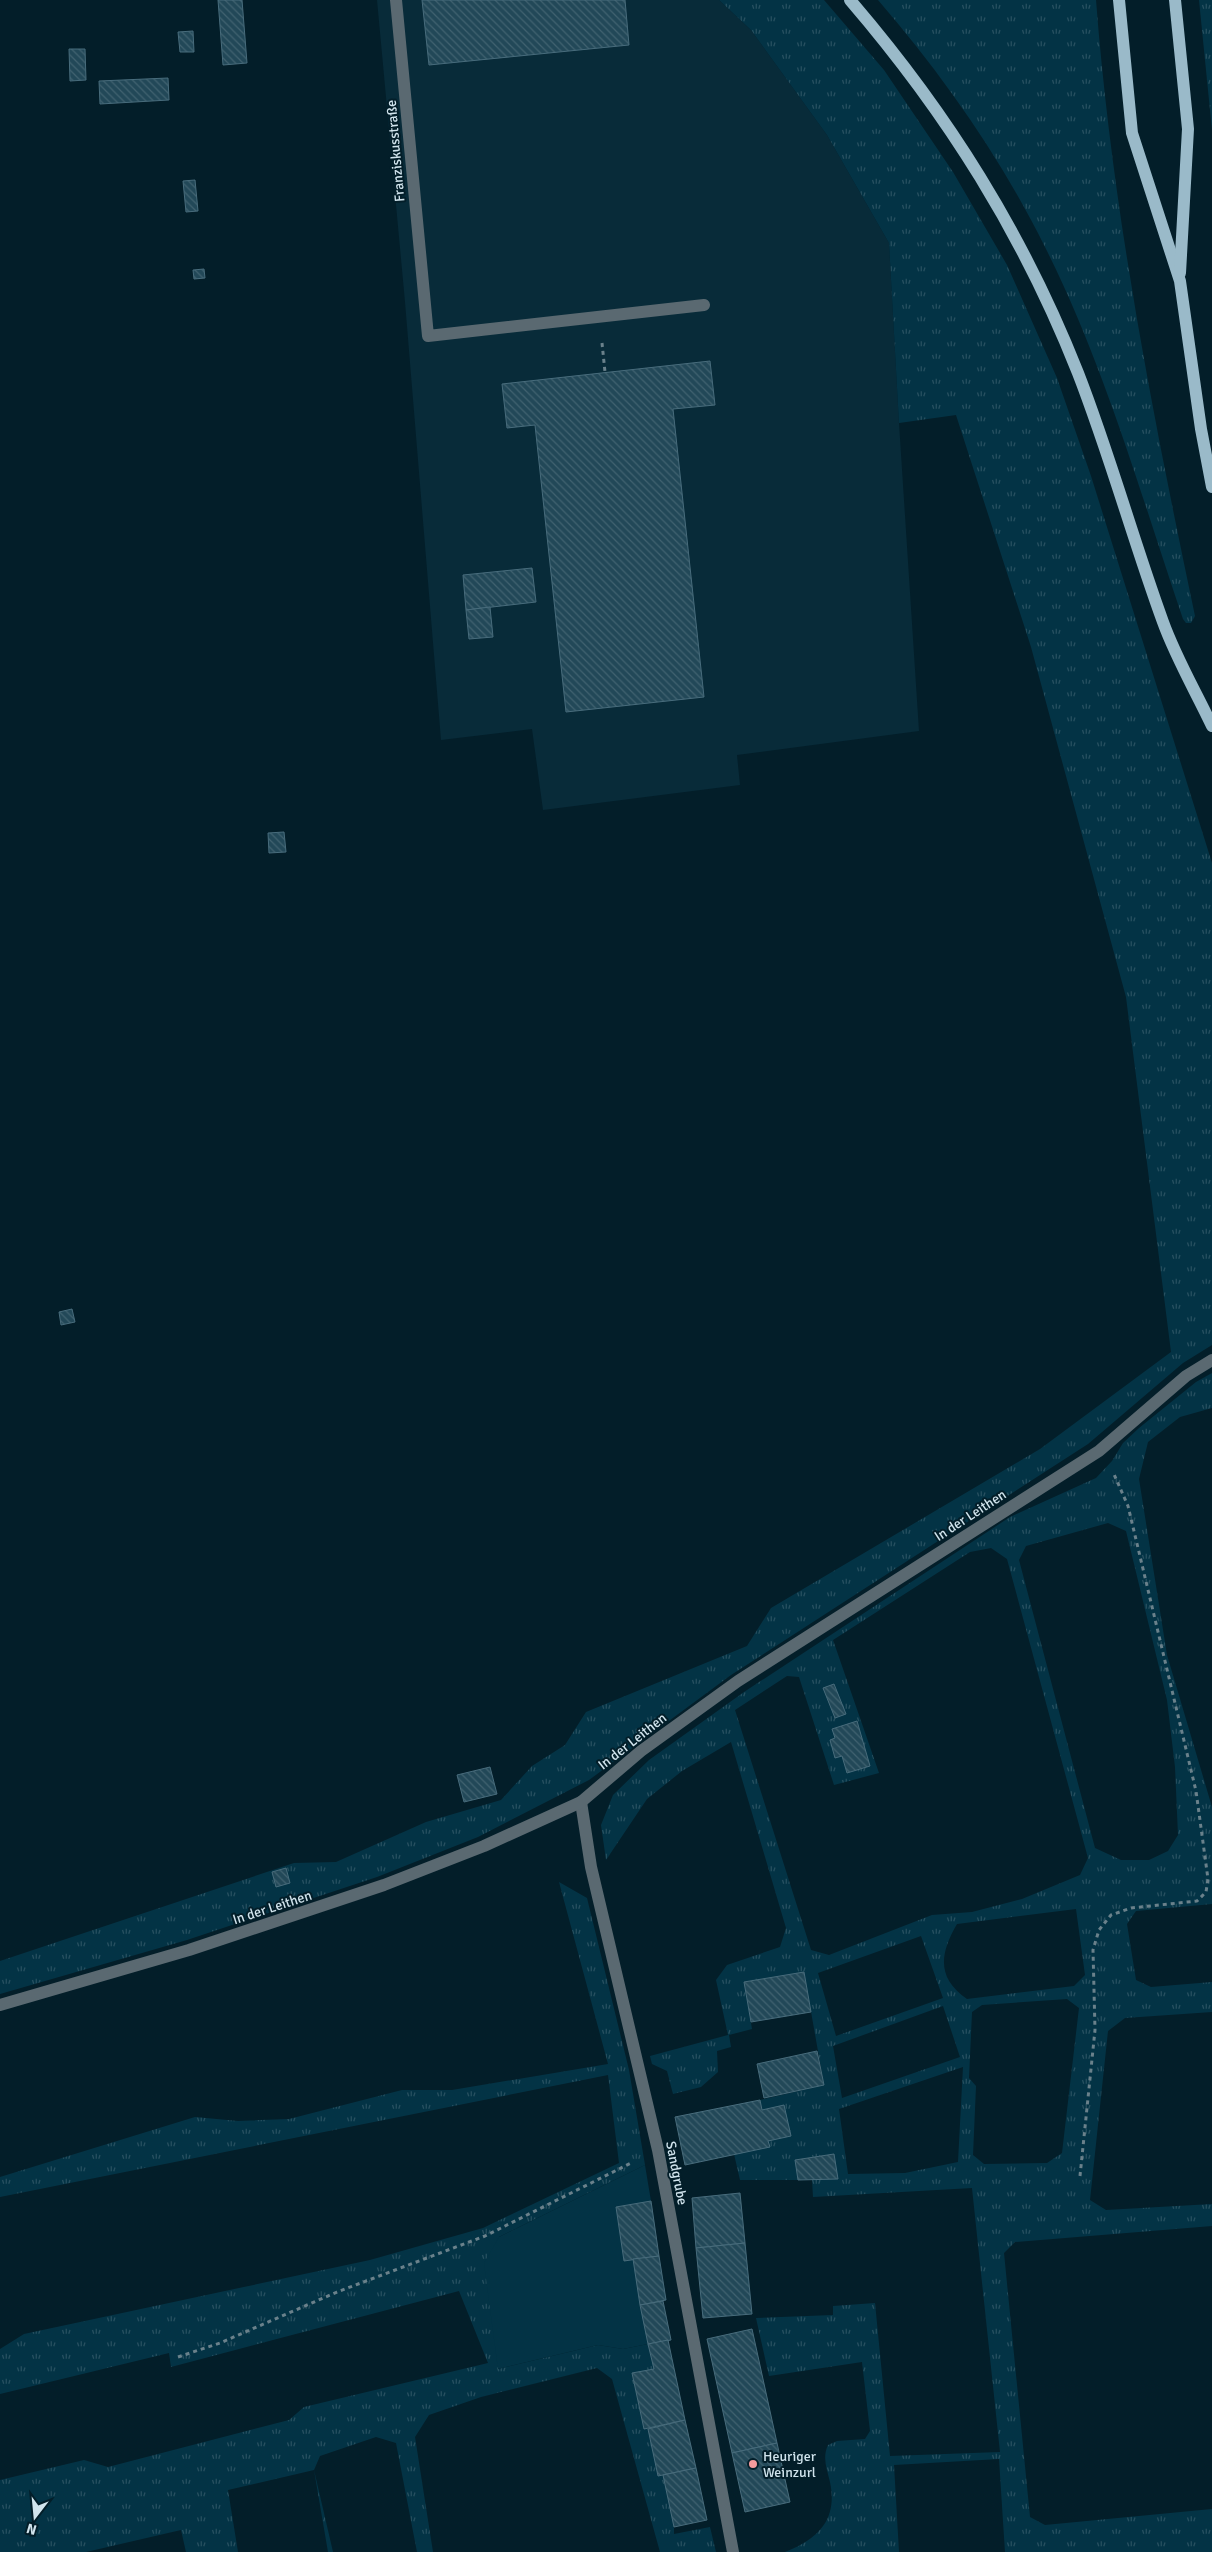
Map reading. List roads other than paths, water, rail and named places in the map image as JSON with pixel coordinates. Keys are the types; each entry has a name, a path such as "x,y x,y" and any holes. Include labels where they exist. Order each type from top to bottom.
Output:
{"main road":[{"path":"850,0 898,56 971,159 1026,256 1078,373 1113,469 1164,624 1212,726"},
{"path":"1119,0 1132,133 1180,281 1201,429 1212,487"},
{"path":"1175,0 1188,129 1180,281"}],"street":[{"name":"Franziskusstraße","path":"396,0 428,336 704,306"},
{"name":"In der Leithen","path":"0,2004 189,1950 384,1885 484,1846 581,1802 641,1751 738,1681 1099,1451 1186,1376 1212,1360"},
{"name":"Sandgrube","path":"581,1802 591,1867 658,2150 733,2552"}],"place":[{"name":"Heuriger Weinzurl","path":"753,2464"}]}
